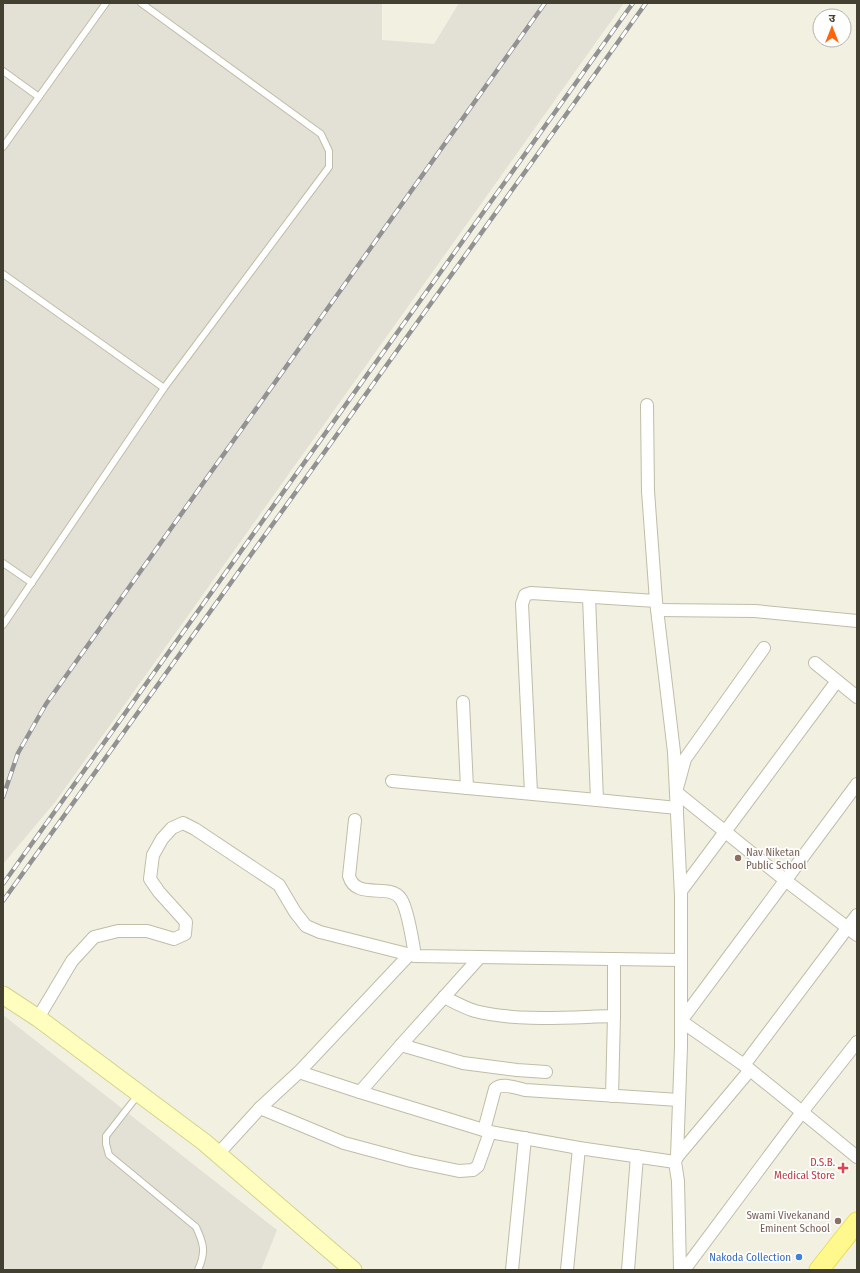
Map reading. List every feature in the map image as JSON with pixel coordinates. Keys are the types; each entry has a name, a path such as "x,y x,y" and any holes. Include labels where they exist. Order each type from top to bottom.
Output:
{"main road":[{"path":"3,995 38,1018 204,1142 353,1270"},
{"path":"819,1270 857,1222"},
{"path":"834,1270 857,1238"}],"street":[{"path":"647,405 648,491 657,605 674,752 681,891 679,1100 676,1159 678,1181 680,1270"},
{"path":"531,794 522,604 525,595 531,593 589,597 657,605 755,610 857,621"},
{"path":"589,597 597,800"},
{"path":"676,792 685,759 764,648"},
{"path":"815,663 857,697"},
{"path":"681,891 837,681"},
{"path":"463,702 466,788"},
{"path":"392,781 677,808"},
{"path":"680,1021 857,784"},
{"path":"676,792 785,880 852,931"},
{"path":"355,820 349,876 351,881 356,886 365,890 394,893 402,900 412,955"},
{"path":"38,1018 72,961 94,937 118,931 147,931 174,939 185,934 186,922 159,892 150,879 153,855 162,839 172,828 183,823 195,829 279,885 295,912 306,926 320,932 412,955 681,960"},
{"path":"676,1159 852,931 857,915"},
{"path":"218,1154 260,1108 299,1072 412,955"},
{"path":"360,1092 480,957"},
{"path":"612,1096 614,959"},
{"path":"444,997 474,1011 498,1015 534,1017 614,1016"},
{"path":"680,1021 747,1067 857,1157"},
{"path":"684,1270 802,1112 857,1042"},
{"path":"401,1045 463,1063 546,1072"},
{"path":"299,1072 487,1131 579,1148 637,1156 676,1159"},
{"path":"260,1108 344,1143 411,1161 459,1171 473,1170 478,1166 487,1131 495,1089 498,1086 525,1090 679,1100"},
{"path":"512,1270 525,1138"},
{"path":"567,1270 579,1148"},
{"path":"628,1270 637,1156"}],"lane":[{"path":"3,147 106,3"},
{"path":"3,625 164,388 329,166 329,151 321,134 141,3"},
{"path":"3,71 39,97"},
{"path":"3,274 164,388"},
{"path":"3,563 32,583"},
{"path":"139,1094 106,1136 106,1144 109,1155 196,1227 203,1241 203,1260 198,1270"}],"shaded area":[{"path":"3,3 382,3 382,40 434,44 459,3 624,3 56,801 3,864"},
{"path":"3,1015 277,1230 261,1270 3,1270"}],"railway":[{"path":"3,797 18,753 46,704 545,3"},
{"path":"3,884 633,3"},
{"path":"3,901 646,3"}],"place":[{"name":"Nav Niketan Public School","path":"738,858"},
{"name":"D.S.B. Medical Store","path":"843,1168"},
{"name":"Swami Vivekanand Eminent School","path":"838,1221"},
{"name":"Nakoda Collection","path":"799,1257"}]}
